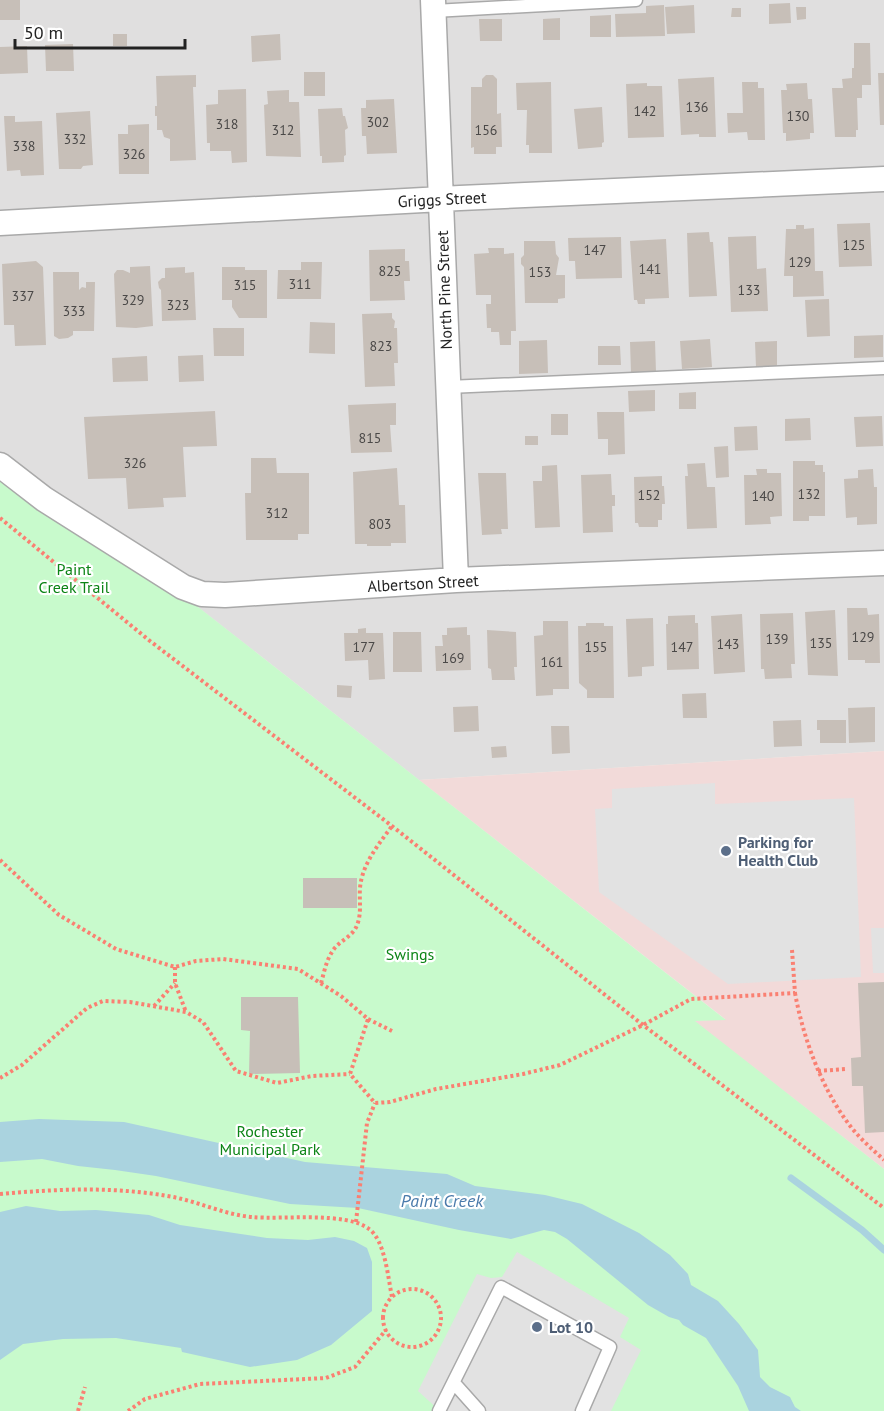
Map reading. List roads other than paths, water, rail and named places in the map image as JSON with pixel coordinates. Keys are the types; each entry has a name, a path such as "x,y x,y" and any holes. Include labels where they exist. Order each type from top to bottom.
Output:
{"street":[{"name":"North Pine Street","path":"433,6 456,580"},
{"name":"Griggs Street","path":"0,223 440,199 884,179"},
{"name":"Albertson Street","path":"0,465 44,500 183,587 202,594 225,595 456,580 884,562"}],"lane":[{"path":"433,6 636,0"},
{"path":"448,387 884,368"},
{"path":"439,1411 501,1287 610,1347 582,1411"},
{"path":"454,1383 479,1411"}],"water":[{"name":"Paint Creek","path":"39,1119 124,1122 305,1162 447,1174 475,1186 545,1195 582,1204 639,1233 670,1255 688,1274 691,1285 718,1301 739,1324 758,1350 760,1377 770,1387 790,1397 795,1407 801,1411 749,1411 738,1386 706,1338 683,1325 679,1320 648,1305 567,1239 555,1232 544,1230 511,1239 358,1208 290,1204 156,1176 42,1159 0,1162 0,1122"},
{"path":"26,1206 60,1211 96,1210 149,1215 180,1225 267,1238 308,1240 335,1237 354,1241 367,1248 372,1262 372,1311 331,1345 297,1360 250,1367 182,1352 181,1348 116,1338 63,1339 23,1344 0,1360 0,1212"}],"waterway":[{"path":"791,1178 862,1230 884,1250"}],"place":[{"name":"Parking for Health Club","path":"726,851"},
{"name":"Lot 10","path":"537,1327"}],"park label":[{"name":"Paint Creek Trail","path":"74,578"},
{"name":"Swings","path":"410,954"},
{"name":"Rochester Municipal Park","path":"270,1140"}]}
